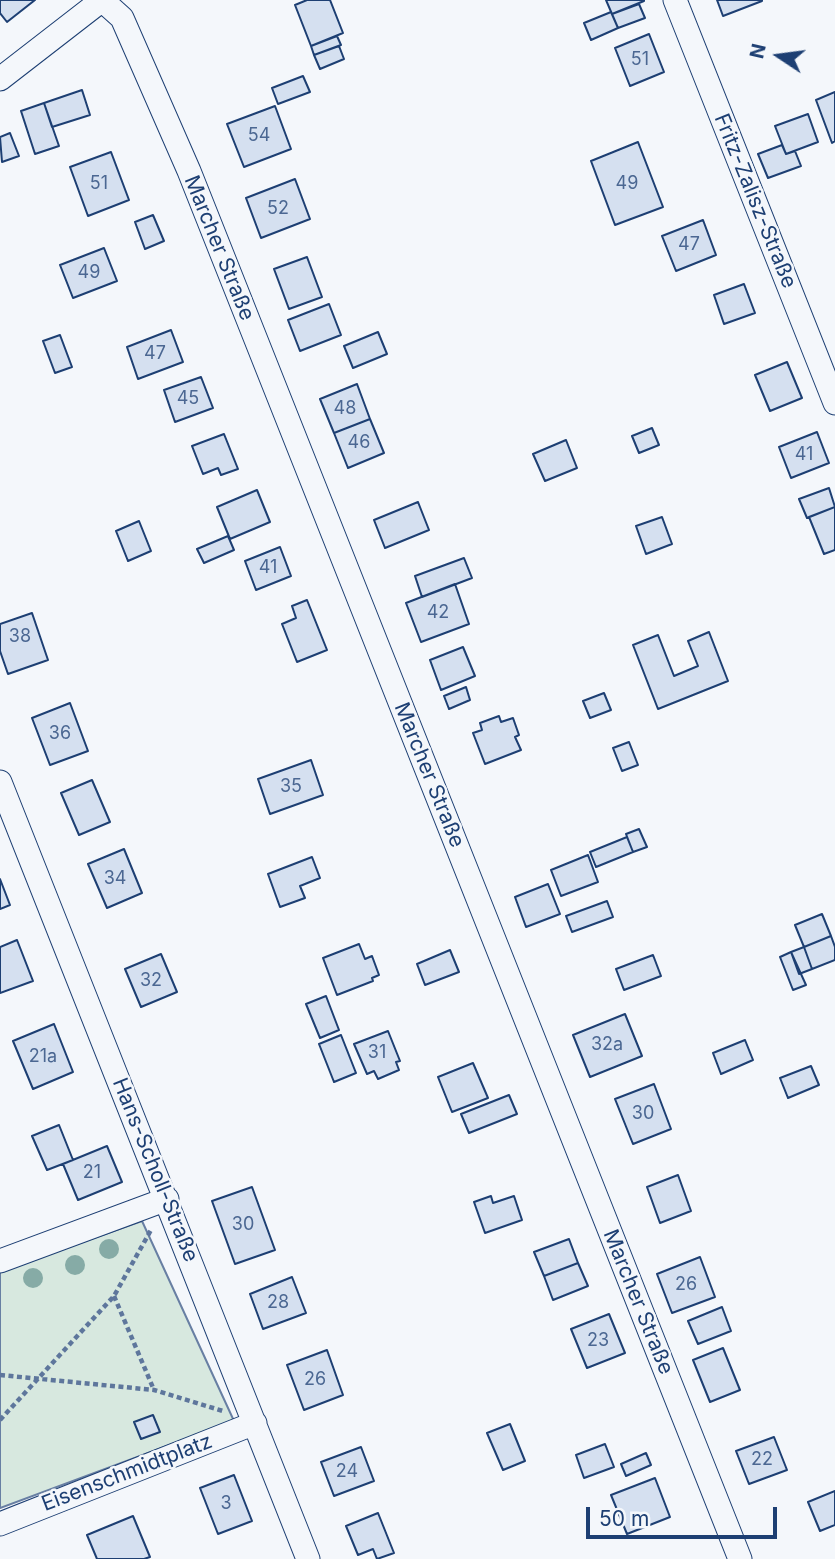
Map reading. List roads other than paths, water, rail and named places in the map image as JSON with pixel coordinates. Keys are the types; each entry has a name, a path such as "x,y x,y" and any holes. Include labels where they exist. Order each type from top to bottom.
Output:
{"street":[{"path":"0,79 102,0"},
{"name":"Marcher Straße","path":"102,0 122,18 189,171 740,1559"},
{"name":"Fritz-Zalisz-Straße","path":"675,0 835,402"},
{"name":"Hans-Scholl-Straße","path":"0,782 308,1559"},
{"path":"0,1261 167,1199"},
{"name":"Eisenschmidtplatz","path":"0,1524 255,1423"}]}
